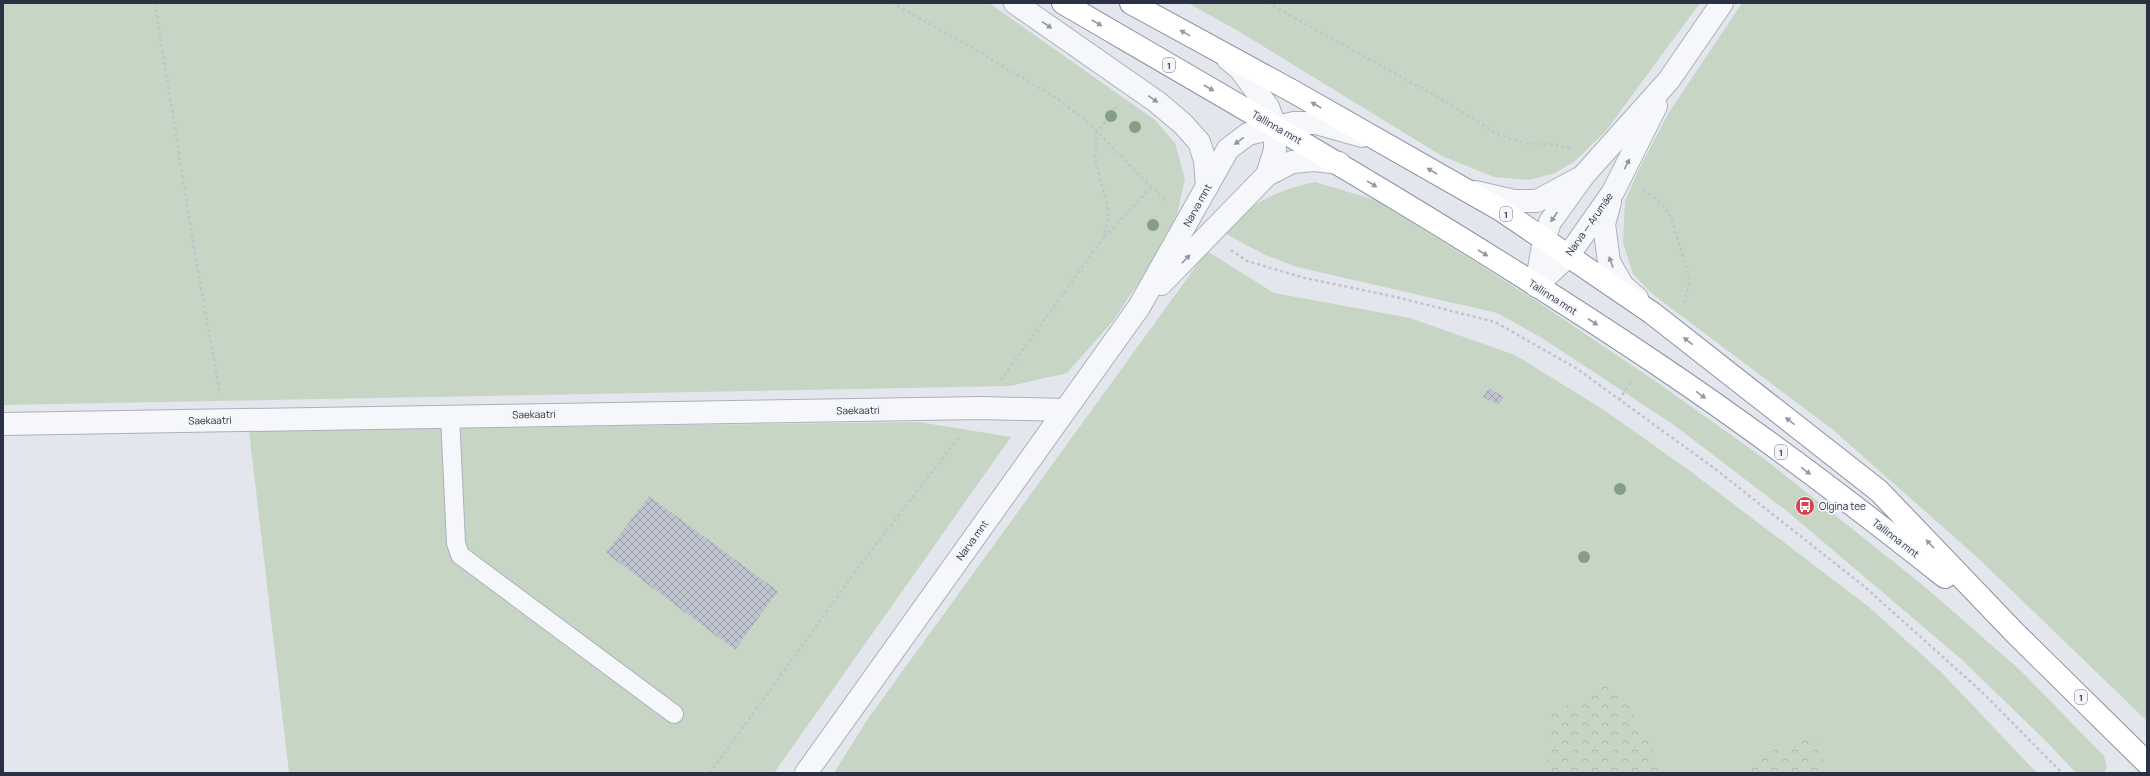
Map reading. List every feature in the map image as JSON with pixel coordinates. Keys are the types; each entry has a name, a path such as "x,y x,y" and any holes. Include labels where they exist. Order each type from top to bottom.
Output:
{"highway":[{"name":"Tallinna mnt","path":"1063,3 1339,163 1536,286 1661,367 1822,482 1900,541 2015,633"},
{"name":"Tallinna mnt","path":"1131,3 1500,210 1652,313 1878,491 2015,633 2147,763"}],"street":[{"path":"1015,3 1157,102 1183,124 1199,142 1205,160 1207,187"},
{"name":"Narva — Arumäe","path":"1536,286 1544,240 1550,222 1584,175 1669,80 1722,3"},
{"name":"Narva mnt","path":"1139,307 1267,175 1275,150 1275,126 1268,107 1240,69 1219,51"},
{"name":"Narva — Arumäe","path":"1536,286 1568,256 1613,192 1669,80"},
{"name":"Narva mnt","path":"806,773 1139,307 1228,149 1248,134 1275,126 1294,123 1316,123 1350,131 1386,145"},
{"path":"1267,175 1292,162 1315,160 1339,163"},
{"path":"1466,190 1514,201 1538,200 1584,175"},
{"path":"1613,192 1604,224 1609,262 1624,286 1652,313"},
{"name":"Saekaatri","path":"3,424 450,415 981,408 1066,410"}],"lane":[{"path":"450,415 456,543 460,556 674,714"}],"path":[{"path":"156,3 194,248 225,420"},
{"path":"892,3 1058,99 1097,132 1152,187 1188,220"},
{"path":"1097,132 1095,159 1109,212 1104,238"},
{"path":"710,773 860,564 981,408 1104,238 1152,187"},
{"path":"1209,236 1247,261 1305,278 1396,297 1495,322 1576,368 1714,468 1865,587 1982,692 2062,773"}],"green space":[{"path":"3,3 989,3 1155,120 1175,143 1185,179 1173,232 1112,322 1067,373 1010,386 3,405"},
{"path":"1188,3 1700,3 1605,132 1575,161 1555,173 1529,180 1494,177 1442,156 1240,32"},
{"path":"1742,3 2147,3 2147,721 1978,558 1832,429 1651,293 1633,274 1623,243 1625,201 1639,169 1668,114"},
{"path":"1315,182 1379,201 1535,300 1658,383 1762,457 1924,586 2020,670 2104,756 2107,767 2104,773 2076,773 2047,742 1960,658 1788,512 1674,425 1542,338 1497,313 1297,267 1263,254 1217,229 1241,213 1275,194"},
{"path":"1207,251 1274,293 1410,318 1515,355 1604,410 1690,471 1869,607 1942,673 2037,773 834,773 867,720"},
{"path":"919,422 1011,437 774,773 289,773 249,431"},
{"path":"1615,681 1666,773 1546,773 1550,714"},
{"path":"1822,735 1824,773 1748,773 1760,753"}],"building":[{"path":"1489,388 1504,397 1498,405 1483,397"},
{"path":"649,496 778,591 735,650 606,553"}],"place":[{"name":"Olgina tee","path":"1805,506"}]}
